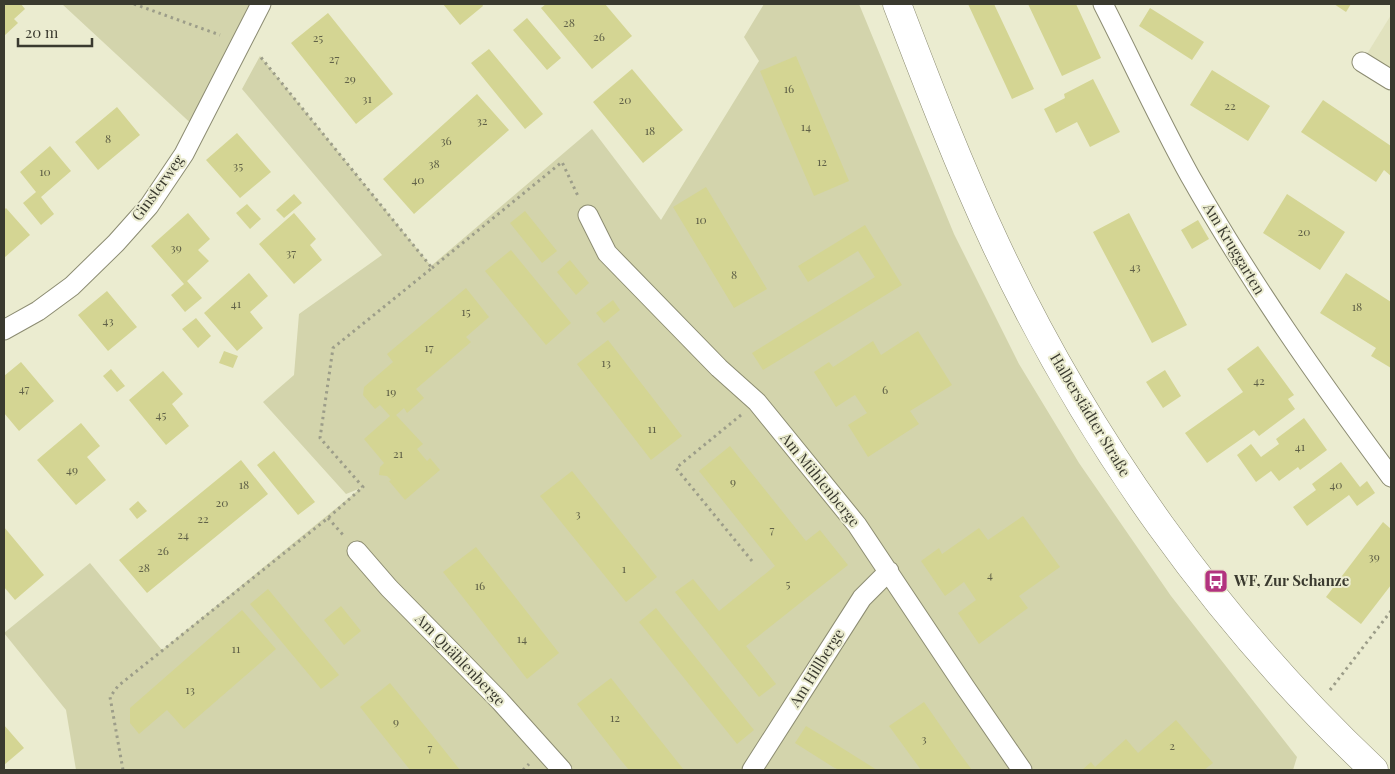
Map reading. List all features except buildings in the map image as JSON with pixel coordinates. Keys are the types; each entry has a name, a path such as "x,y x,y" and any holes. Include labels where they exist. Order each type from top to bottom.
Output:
{"main road":[{"name":"Halberstädter Straße","path":"896,4 937,110 996,246 1043,338 1100,436 1150,512 1206,587 1276,671 1363,767"}],"street":[{"name":"Ginsterweg","path":"4,330 38,311 72,286 116,243 149,206 184,154 261,4"},
{"name":"Am Kruggarten","path":"1104,4 1170,138 1241,261 1278,320 1322,384 1391,477"},
{"path":"1362,62 1391,80"},
{"name":"Am Mühlenberge","path":"588,215 607,253 719,368 757,402 857,525 964,687 1022,770"},
{"name":"Am Quählenberge","path":"357,551 389,588 500,701 562,770"},
{"name":"Am Hillberge","path":"752,770 862,598 889,571"}],"path":[{"path":"134,4 242,42 260,56 432,268"},
{"path":"123,770 110,697 118,686 328,518 363,487 320,438 333,348 562,162 588,215"},
{"path":"752,561 676,468 757,402"},
{"path":"1314,711 1391,611"}],"shaded area":[{"path":"62,4 261,4 197,129"},
{"path":"764,4 859,4 954,234 1019,364 1079,463 1171,596 1297,757 1293,770 76,770 66,710 4,633 90,563 162,650 361,488 346,494 263,402 294,375 299,314 382,255 242,89 260,56 431,266 592,129 661,220 759,61 744,37"},
{"path":"1391,15 1391,80 1362,62"}],"place":[{"name":"WF, Zur Schanze","path":"1216,581"}]}
